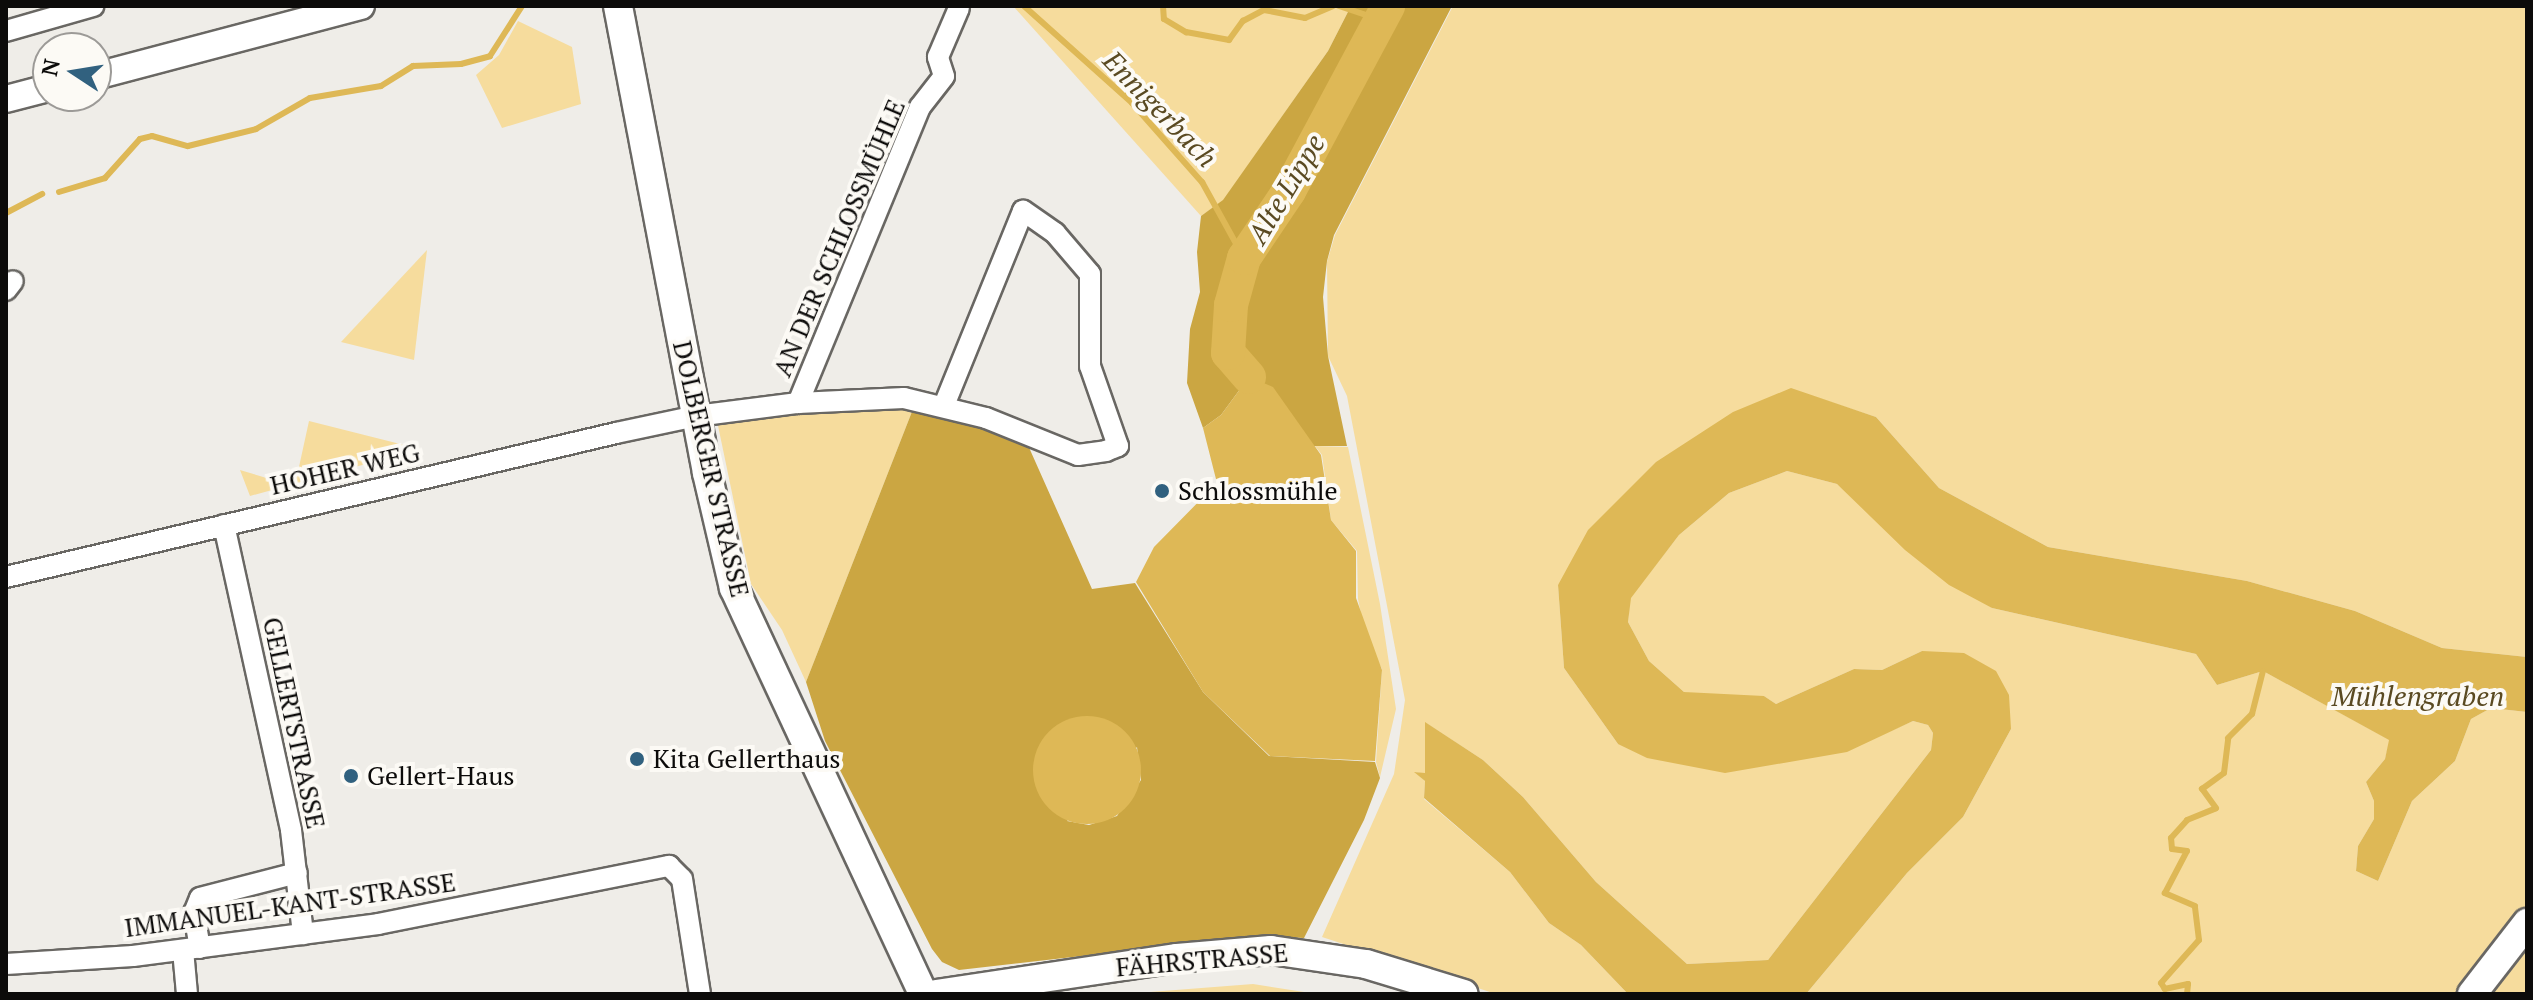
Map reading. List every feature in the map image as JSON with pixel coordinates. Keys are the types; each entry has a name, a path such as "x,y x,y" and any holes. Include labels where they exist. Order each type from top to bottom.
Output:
{"main road":[{"name":"DOLBERGER STRASSE","path":"618,6 696,416 743,609 923,994"},
{"path":"2472,994 2527,923"},
{"name":"FÄHRSTRASSE","path":"936,994 1177,958 1292,950 1366,964 1464,994"}],"street":[{"path":"6,31 93,6"},
{"path":"112,72 361,6"},
{"name":"AN DER SCHLOSSMÜHLE","path":"798,403 920,107 944,76 938,57 959,8"},
{"path":"6,99 32,92"},
{"name":"AN DER SCHLOSSMÜHLE","path":"696,416 798,403 904,398 944,406 1078,455 1118,446 1090,366 1090,274 1055,233 1023,211 944,406"},
{"name":"HOHER WEG","path":"6,577 696,416"},
{"name":"GELLERTSTRASSE","path":"224,525 270,724 297,873 303,934"},
{"name":"IMMANUEL-KANT-STRASSE","path":"6,964 191,949 303,934 674,867 682,879 700,994"},
{"path":"187,994 194,908 200,898 297,873"}],"shaded area":[{"path":"1013,6 1351,6 1328,51 1223,201 1201,216"},
{"path":"1351,6 1452,6 1334,235 1327,261 1323,297 1328,356 1347,446 1314,446 1249,377 1221,415 1203,428 1187,383 1190,329 1200,292 1197,252 1201,216 1223,200 1328,51"},
{"path":"1453,6 2527,6 2527,657 2442,648 2355,611 2247,581 2048,547 1939,488 1876,417 1791,389 1558,585 1564,668 1618,744 1888,732 1913,721 1928,725 1933,733 1931,750 1768,960 1687,964 1596,882 1523,797 1483,760 1426,723 1425,774 1415,772 1425,781 1424,799 1510,872 1549,923 1581,945 1628,994 1496,994 1322,937 1394,774 1405,700 1347,396 1328,356 1327,262 1335,235"},
{"path":"518,21 572,47 581,104 502,128 476,75 499,55"},
{"path":"427,250 414,360 341,342"},
{"path":"915,404 806,682 782,630 751,584 716,416"},
{"path":"915,404 978,417 1027,443 1092,589 1135,583 1203,692 1269,756 1375,762 1380,778 1364,820 1304,938 1256,936 959,970 942,962 932,949 825,741 806,682","holes":["1137,747 1141,780 1117,816 1089,825 1067,821"]},
{"path":"309,421 420,449 250,496 240,470 283,483 297,476"},
{"path":"1315,446 1348,447 1380,604 1396,709 1380,777 1376,762 1382,669 1366,638 1358,599 1357,551 1331,520 1322,455"},
{"path":"1787,471 1837,484 1992,608 2196,654 2217,685 2263,671 2390,740 2385,759 2366,782 2374,801 2374,819 2358,846 2356,871 2378,881 2412,801 2455,761 2471,719 2491,708 2527,712 2527,912 2460,994 1806,994 1907,873 1963,817 2011,729 1922,651 1882,670 1854,669 1776,704 1764,696 1705,697 1684,692 1649,661 1628,622 1630,598 1679,535 1729,493"},
{"path":"2527,938 2527,994 2484,994"},
{"path":"1253,984 1317,994 1125,994 1137,993"}],"water":[{"path":"1249,377 1273,387 1321,455 1331,520 1356,551 1356,598 1382,670 1375,761 1270,756 1203,692 1136,582 1154,547 1217,483 1203,428 1221,415"},
{"name":"Mühlengraben","path":"1791,388 1876,417 1939,488 2048,547 2247,581 2355,611 2442,648 2527,657 2527,712 2491,708 2471,719 2455,761 2412,801 2378,881 2356,871 2358,846 2374,819 2374,801 2366,782 2385,759 2389,740 2263,671 2217,685 2196,654 1992,608 1949,585 1905,550 1837,484 1787,471 1729,493 1679,535 1631,598 1628,622 1649,661 1684,692 1764,696 1776,704 1854,669 1882,670 1922,651 1964,653 1996,671 2009,695 2011,729 1963,817 1907,873 1806,994 1628,994 1581,945 1549,923 1510,872 1424,798 1425,781 1414,772 1425,773 1425,722 1483,760 1523,797 1596,882 1687,964 1768,960 1931,750 1933,733 1928,725 1913,721 1847,752 1725,773 1647,758 1618,744 1564,668 1558,585 1588,530 1656,462 1733,412"},
{"path":"1087,716 1108,720 1125,732 1137,749 1141,770 1137,791 1125,808 1108,820 1087,824 1066,820 1049,808 1037,791 1033,770 1037,749 1049,732 1066,720"}],"waterway":[{"name":"Ennigerbach","path":"59,192 105,178 140,139 152,136 188,146 256,129 310,98 381,86 413,66 461,64 490,56 522,6"},
{"name":"Ennigerbach","path":"1024,6 1132,103 1202,182 1244,258"},
{"path":"1163,6 1164,19 1186,32 1229,40 1243,21 1264,10 1305,18 1333,6"},
{"path":"1339,6 1381,20"},
{"name":"Alte Lippe","path":"1249,377 1228,353 1231,305 1244,258 1289,191 1388,6"},
{"name":"Ennigerbach","path":"6,213 42,194"},
{"path":"2187,994 2188,984 2165,989 2161,983 2199,940 2195,906 2165,893 2187,851 2172,849 2171,838 2187,820 2216,808 2202,789 2224,773 2228,738 2252,714 2263,671"}],"place":[{"name":"Schlossmühle","path":"1162,491"},
{"name":"Kita Gellerthaus","path":"637,759"},
{"name":"Gellert-Haus","path":"351,776"}]}
